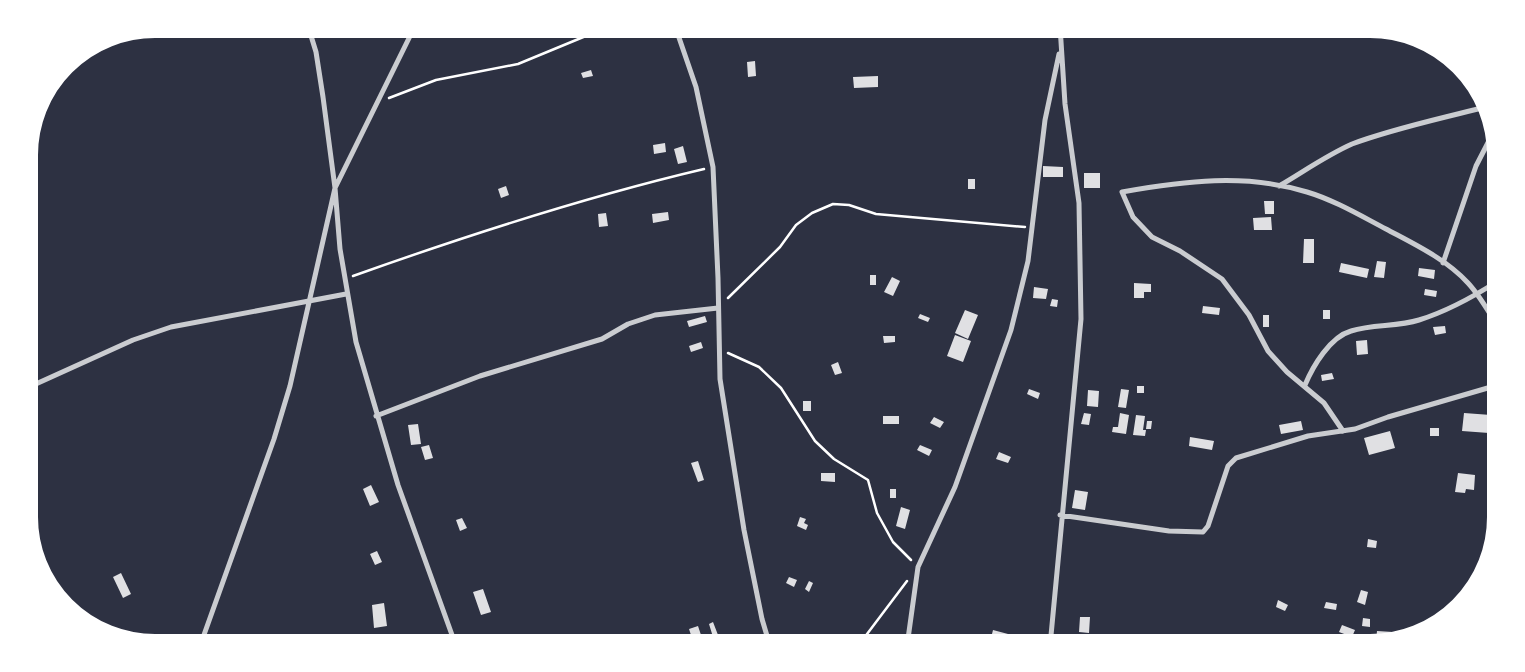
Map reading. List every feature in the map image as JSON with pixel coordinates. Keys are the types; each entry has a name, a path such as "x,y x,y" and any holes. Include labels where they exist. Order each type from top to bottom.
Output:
{"street":[{"path":"311,35 316,52 336,188 346,294 356,342 376,416 398,485 453,637"},
{"path":"203,637 274,439 290,386 336,188 410,35"},
{"path":"679,35 696,87 713,167 718,347 725,418 744,530 767,637"},
{"path":"1051,637 1060,515 1077,370 1081,309 1079,203 1060,49 1060,35"},
{"path":"908,637 918,567 955,487 1011,330 1028,261 1044,120 1060,49"},
{"path":"1279,186 1352,145 1405,127 1481,108"},
{"path":"1443,263 1476,166 1489,141"},
{"path":"1343,432 1324,403 1305,385 1287,372 1268,350 1249,315 1222,278 1180,251 1152,237 1132,217 1122,192 1192,181 1244,182 1308,192 1363,217 1422,249 1443,263 1458,274 1477,294 1490,314"},
{"path":"1305,385 1311,371 1332,343 1347,332 1417,321 1442,312 1490,286"},
{"path":"35,384 133,340 172,327 346,294"},
{"path":"376,416 480,376 602,339 628,324 655,315 718,308"},
{"path":"1060,515 1169,531 1203,532 1208,526 1228,466 1236,458 1308,436 1343,432 1490,387"}],"path":[{"path":"377,102 436,80 518,64 588,35"},
{"path":"344,279 436,247 624,189 713,167"},
{"path":"718,308 754,275 780,247 796,226 812,213 833,204 849,205 876,214 1032,228"},
{"path":"718,347 759,367 781,388 815,441 834,459 868,480 877,513 893,542 918,567 865,637"}],"building":[{"path":"755,61 756,76 748,77 747,62"},
{"path":"591,70 593,76 583,78 581,73"},
{"path":"878,76 878,87 854,88 853,77"},
{"path":"665,143 666,152 654,154 653,145"},
{"path":"683,146 687,162 678,164 674,149"},
{"path":"1043,166 1063,167 1063,177 1043,177"},
{"path":"1084,173 1100,173 1100,188 1084,188"},
{"path":"968,179 975,179 975,189 968,189"},
{"path":"506,186 509,195 501,198 498,189"},
{"path":"1264,201 1274,201 1274,214 1265,214"},
{"path":"668,212 669,220 653,223 652,214"},
{"path":"606,213 608,226 599,227 598,214"},
{"path":"1271,217 1272,230 1254,230 1253,218"},
{"path":"1304,239 1314,239 1314,263 1303,263"},
{"path":"1377,261 1386,262 1384,278 1374,277"},
{"path":"1341,263 1369,269 1367,278 1339,272"},
{"path":"1419,268 1435,270 1434,279 1418,276"},
{"path":"870,275 876,275 876,285 870,285"},
{"path":"892,277 900,281 893,296 884,292"},
{"path":"1134,283 1151,284 1151,292 1144,292 1144,298 1134,298"},
{"path":"1034,287 1048,289 1046,299 1033,298"},
{"path":"1425,289 1437,291 1436,297 1424,295"},
{"path":"1052,299 1058,300 1057,307 1050,306"},
{"path":"1203,306 1220,308 1219,315 1202,313"},
{"path":"965,310 978,315 968,339 955,333"},
{"path":"1323,310 1330,310 1330,319 1323,319"},
{"path":"920,314 930,318 928,322 918,318"},
{"path":"1263,315 1269,315 1269,327 1263,327"},
{"path":"705,316 707,322 689,327 687,321"},
{"path":"1445,326 1446,333 1435,335 1433,327"},
{"path":"955,335 971,341 963,362 947,356"},
{"path":"883,336 895,336 895,342 884,343"},
{"path":"1367,340 1368,354 1357,355 1356,341"},
{"path":"701,342 703,348 691,352 689,346"},
{"path":"838,362 842,373 835,375 831,365"},
{"path":"1332,373 1334,379 1322,381 1321,375"},
{"path":"1137,386 1144,386 1144,393 1137,393"},
{"path":"1029,389 1040,393 1038,399 1027,394"},
{"path":"1121,389 1129,390 1126,408 1118,407"},
{"path":"1088,390 1099,391 1098,407 1087,406"},
{"path":"803,401 811,401 811,411 803,411"},
{"path":"1084,413 1091,414 1089,425 1081,424"},
{"path":"1120,413 1129,415 1126,434 1112,432 1113,427 1118,427"},
{"path":"1464,413 1490,415 1489,433 1462,431"},
{"path":"1136,415 1145,416 1143,430 1146,430 1145,436 1133,435"},
{"path":"883,416 899,416 899,424 883,424"},
{"path":"934,417 944,422 940,428 930,423"},
{"path":"1147,421 1152,421 1151,429 1146,429"},
{"path":"1301,421 1303,430 1281,434 1279,425"},
{"path":"418,424 421,444 411,445 408,425"},
{"path":"1430,428 1439,428 1439,436 1430,436"},
{"path":"1390,431 1395,448 1369,455 1364,438"},
{"path":"1190,437 1214,441 1212,450 1189,446"},
{"path":"429,445 433,458 425,460 421,447"},
{"path":"920,445 932,450 929,456 917,450"},
{"path":"999,452 1011,457 1008,463 996,459"},
{"path":"698,461 704,480 698,482 691,463"},
{"path":"821,473 835,473 835,482 821,481"},
{"path":"1458,473 1475,475 1474,490 1466,489 1465,493 1455,492"},
{"path":"371,485 379,502 370,506 363,489"},
{"path":"890,489 896,489 896,498 890,498"},
{"path":"1075,490 1088,492 1085,510 1072,508"},
{"path":"901,507 910,510 905,529 896,526"},
{"path":"800,517 806,519 804,523 808,525 806,530 797,526"},
{"path":"462,518 467,528 460,531 456,520"},
{"path":"1368,539 1377,541 1376,548 1367,547"},
{"path":"377,551 382,562 375,565 370,554"},
{"path":"121,573 131,594 123,598 113,577"},
{"path":"789,577 797,580 794,587 786,583"},
{"path":"809,581 813,583 809,592 805,589"},
{"path":"483,589 491,612 481,615 473,592"},
{"path":"1361,590 1368,592 1365,605 1357,602"},
{"path":"1278,600 1288,605 1285,611 1276,607"},
{"path":"1326,602 1337,604 1336,610 1324,608"},
{"path":"384,603 387,626 374,628 372,605"},
{"path":"1080,617 1090,617 1089,633 1079,632"},
{"path":"1363,618 1370,619 1370,627 1362,626"},
{"path":"713,622 718,635 713,637 709,624"},
{"path":"1342,625 1355,630 1352,637 1339,632"},
{"path":"698,626 702,637 692,637 689,629"},
{"path":"993,630 1008,634 1007,637 991,637"},
{"path":"1377,631 1393,632 1393,635 1376,637"},
{"path":"786,634 786,637 773,637"}]}
